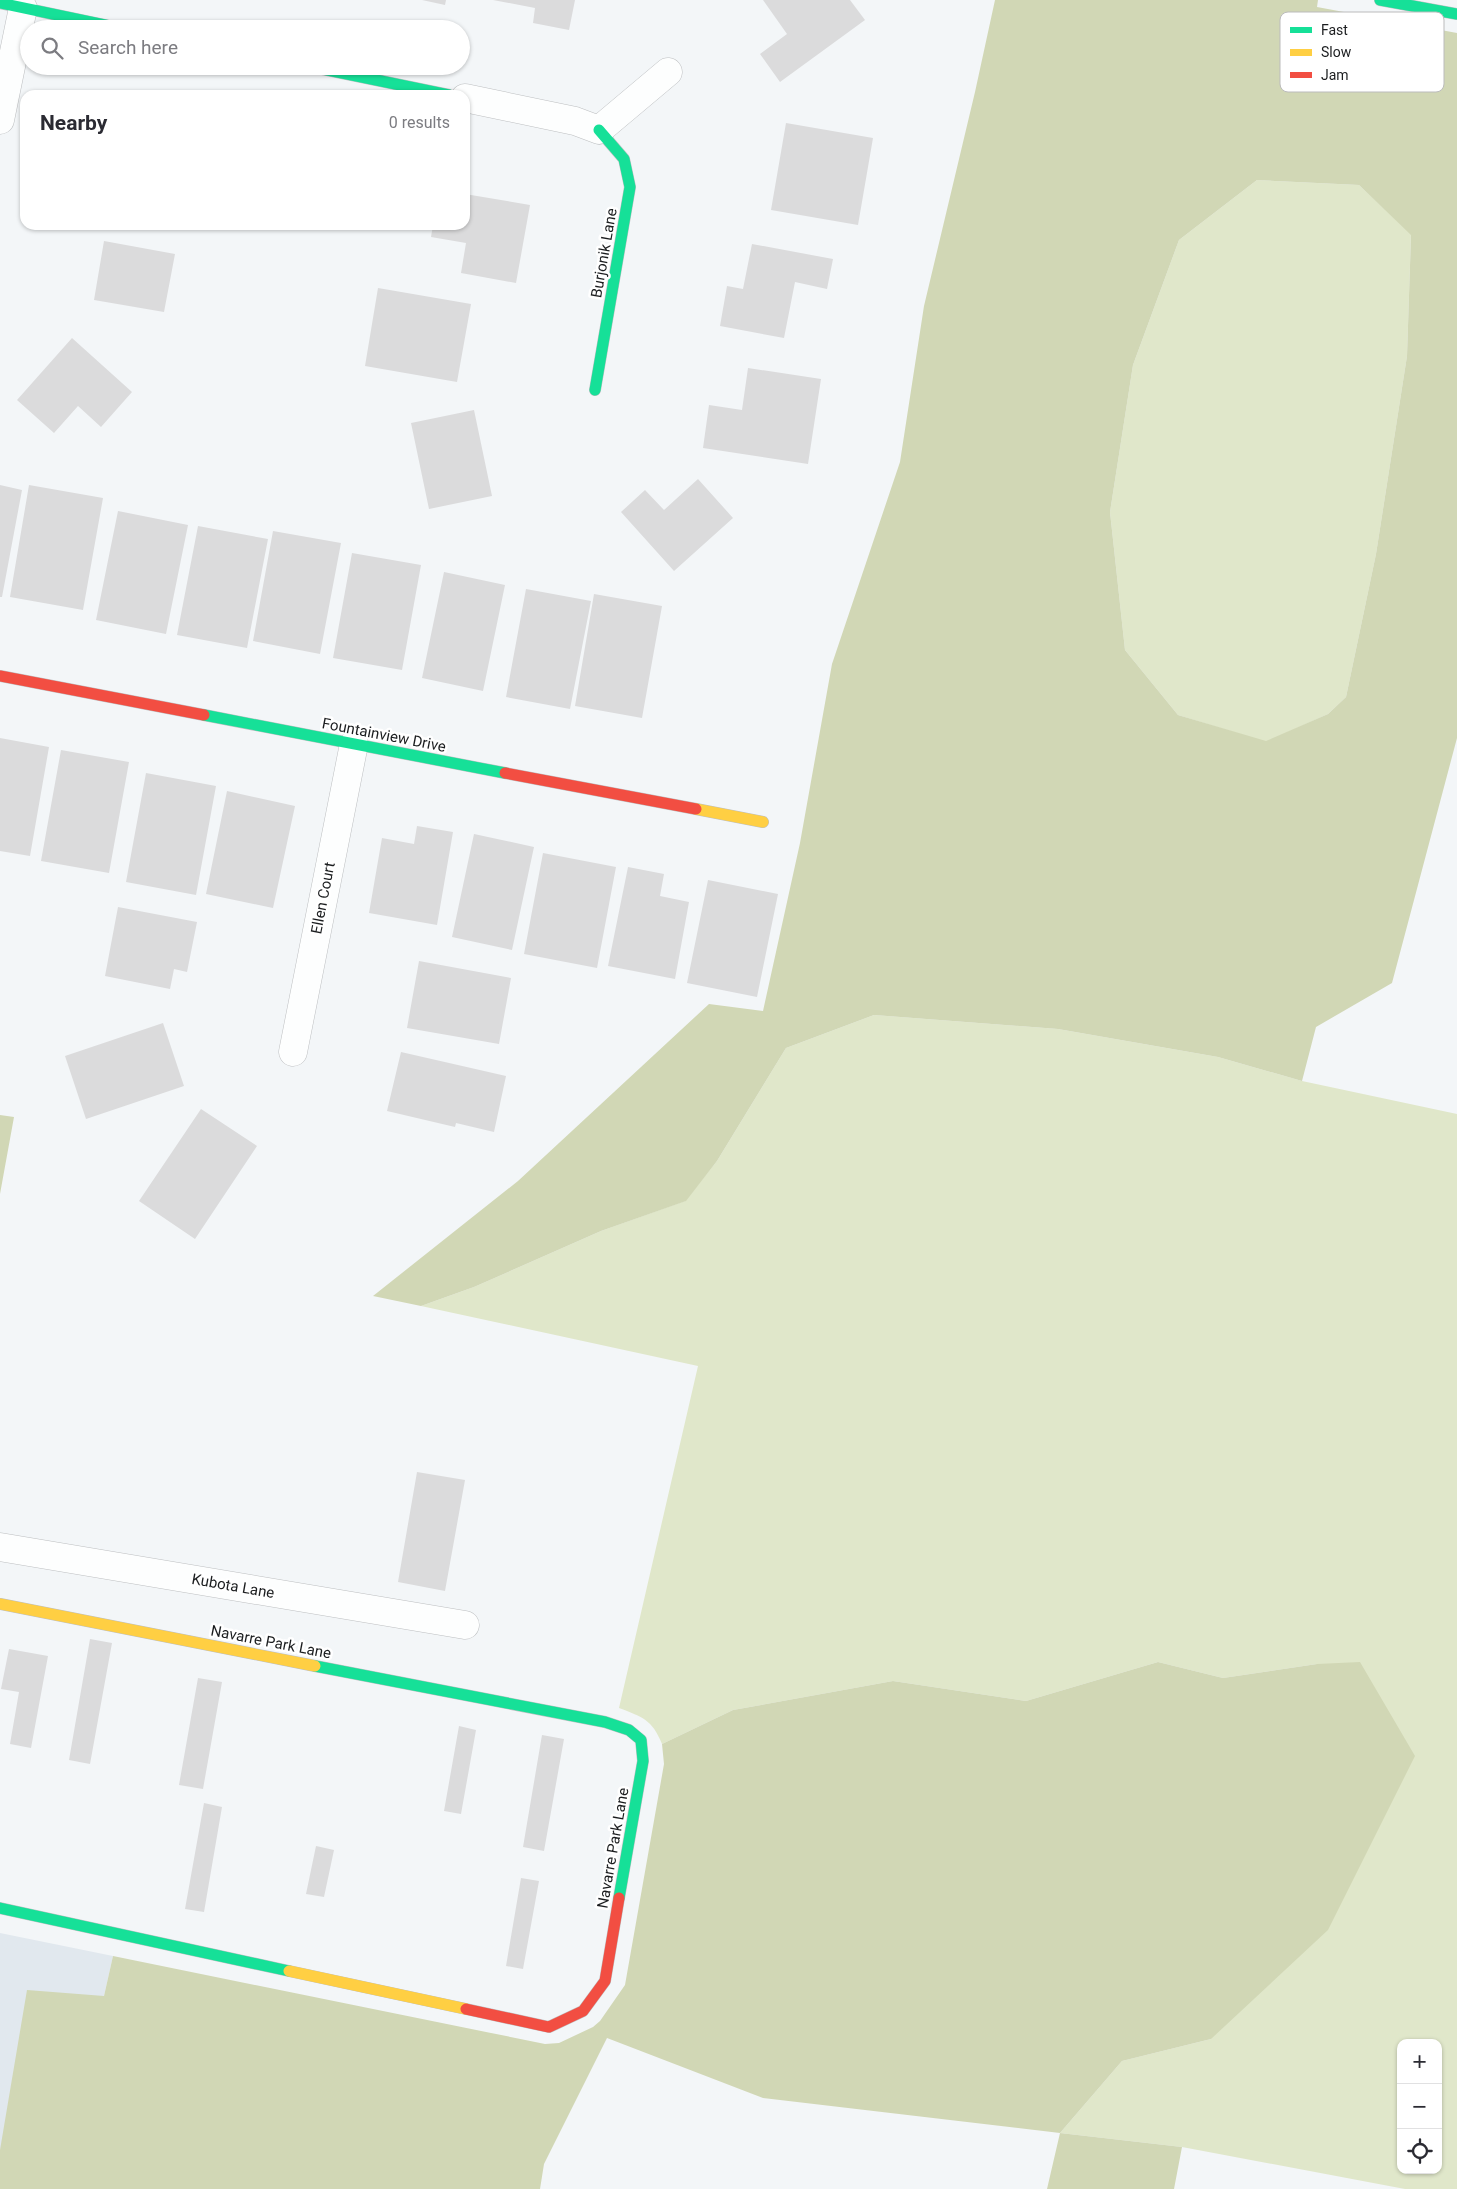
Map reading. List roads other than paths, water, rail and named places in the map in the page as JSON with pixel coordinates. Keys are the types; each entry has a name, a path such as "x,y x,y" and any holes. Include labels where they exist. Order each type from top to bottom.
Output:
{"street":[{"path":"1380,0 1457,14"},
{"path":"0,120 12,6 80,20"},
{"path":"470,99 575,121 599,130 668,72"},
{"path":"352,75 425,90"},
{"name":"Burjonik Lane","path":"595,390 630,188 624,159 599,130"},
{"name":"Fountainview Drive","path":"0,676 763,822"},
{"name":"Ellen Court","path":"293,1052 354,744"},
{"name":"Kubota Lane","path":"0,1547 465,1626"},
{"name":"Navarre Park Lane","path":"0,1604 605,1722 628,1730 641,1740 643,1760 605,1981 583,2011 549,2027 0,1908"}]}
